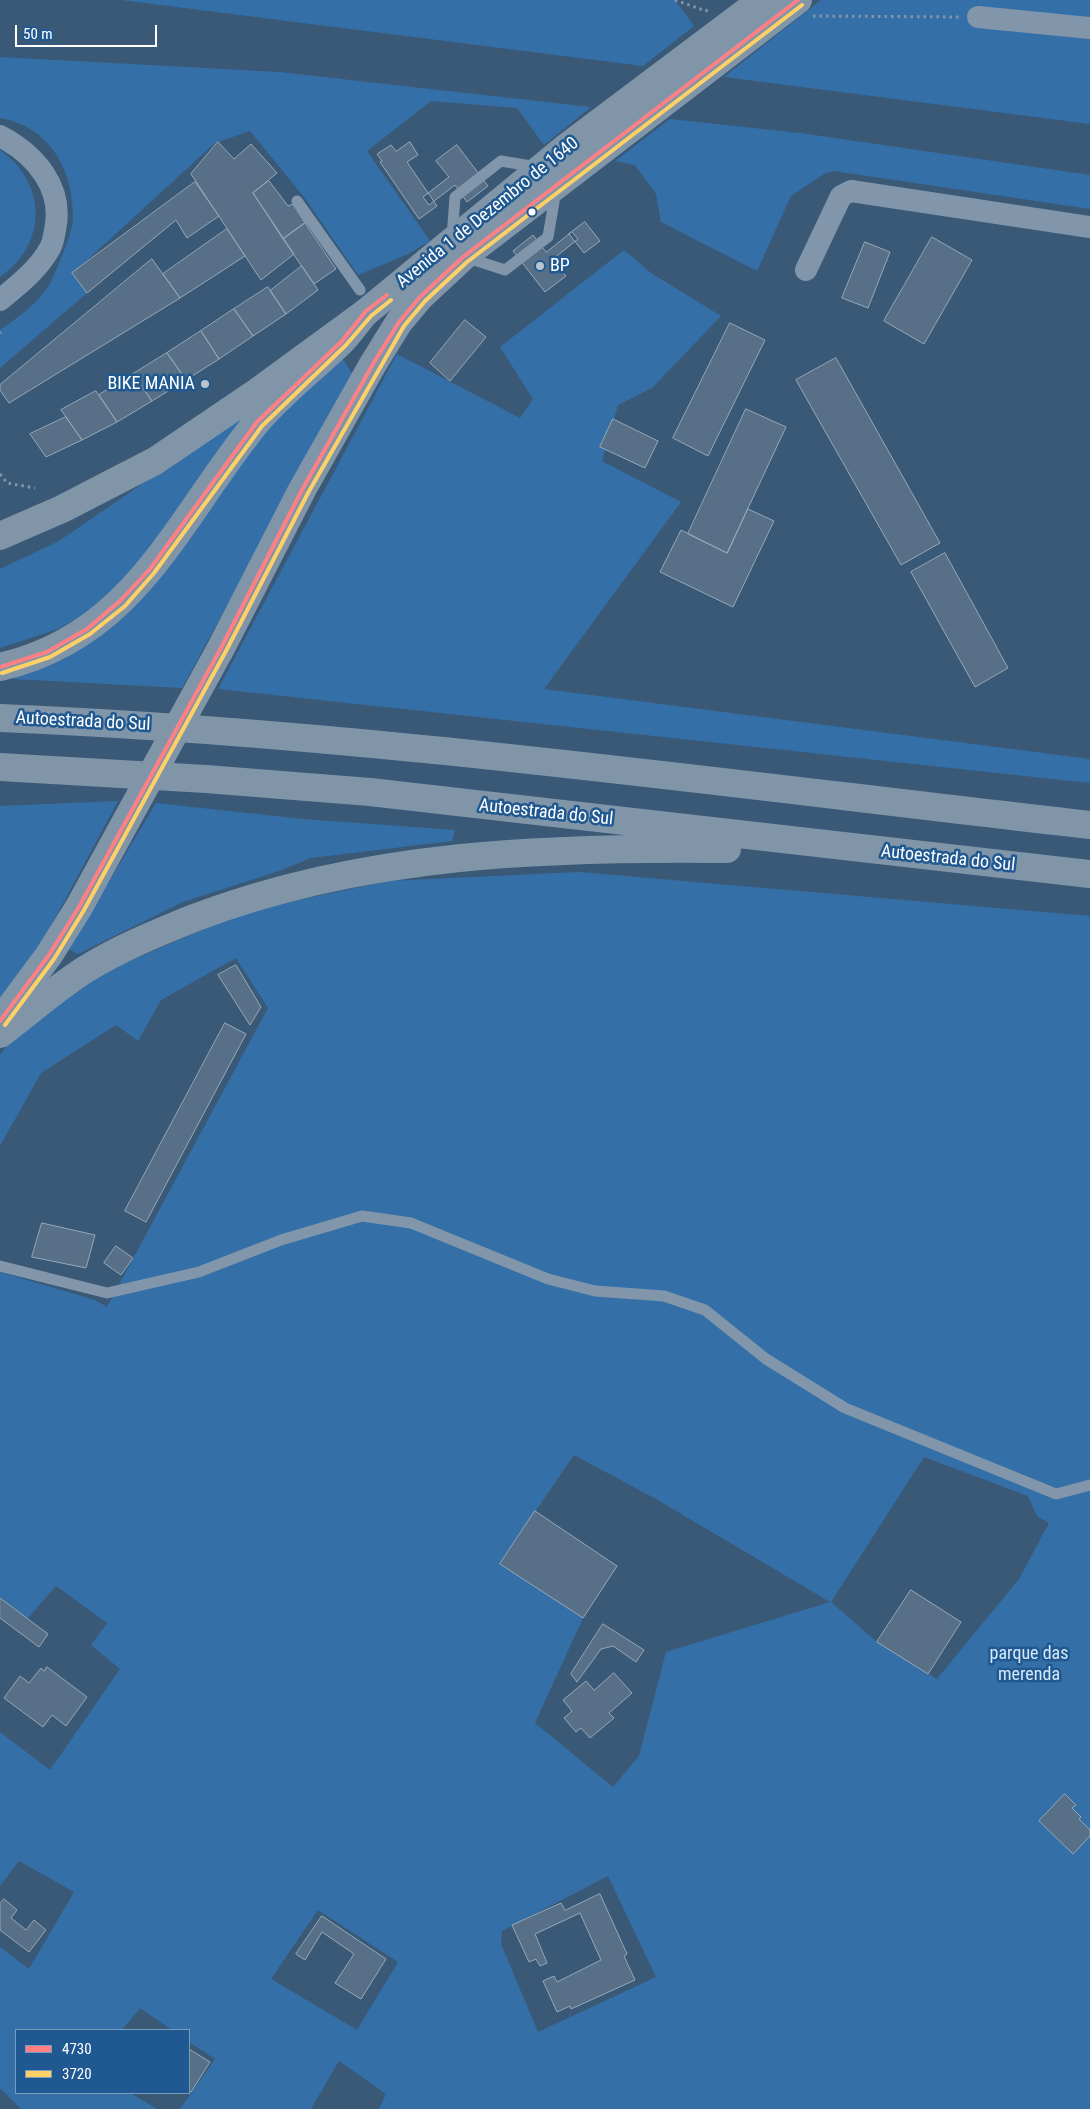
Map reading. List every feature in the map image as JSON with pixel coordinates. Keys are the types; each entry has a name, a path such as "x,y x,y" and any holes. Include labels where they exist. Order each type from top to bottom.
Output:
{"main road":[{"name":"Avenida 1 de Dezembro de 1640","path":"551,176 564,149 718,18 782,3"},
{"name":"Avenida 1 de Dezembro de 1640","path":"0,536 62,509 155,461 257,392 363,301 458,250 551,176 593,155 753,35 782,3"},
{"path":"0,1020 49,956 118,837 221,648 341,419 399,322 458,250"},
{"path":"0,667 26,660 86,631 135,587 181,530 219,472 257,422 343,340 363,301"},
{"path":"0,697 60,720"},
{"name":"Autoestrada do Sul","path":"0,718 217,730 460,752 1090,825"},
{"name":"Autoestrada do Sul","path":"0,767 206,779 370,792 1090,874"},
{"path":"0,1034 85,970 128,946 253,897 353,873 413,862 580,850 868,850"}],"street":[{"path":"978,17 1090,28"},
{"path":"0,136 26,153 41,168 54,191 58,214 51,248 25,279 0,300"},
{"path":"806,270 841,196 851,191 1090,227"}],"lane":[{"path":"501,161 551,176 548,237 505,270 458,250 455,197 501,161"},
{"path":"297,201 363,301"},
{"path":"0,1266 107,1293 199,1272 281,1240 362,1216 411,1223 548,1280 595,1291 664,1296 705,1310 766,1359 845,1408 1056,1494 1090,1485"}],"path":[{"path":"675,0 706,11 718,18"},
{"path":"782,3 806,16 978,17"},
{"path":"0,474 7,483 35,488"}],"green space":[{"path":"121,0 675,0 694,26 643,66"},
{"path":"821,0 1090,0 1090,124 724,77"},
{"path":"0,57 279,72 591,107 544,145 517,108 431,101 367,151 430,241 408,254 358,275 304,197 250,131 215,143 73,273 87,293 0,368 0,330 34,304 50,284 67,242 73,219 69,184 64,168 56,154 33,130 0,118"},
{"path":"670,119 800,133 1090,175 1090,209 834,171 824,174 791,196 757,271 661,222 656,194 635,165 615,161"},
{"path":"0,150 27,179 36,213 33,231 27,248 16,263 0,277"},
{"path":"624,250 651,273 721,316 652,388 618,405 602,461 681,502 544,689 1090,759 1090,783 218,689 397,354 520,418 533,399 500,347"},
{"path":"340,355 353,375 182,688 13,679 16,675 76,651 106,629 268,419"},
{"path":"253,402 152,548 98,607 58,629 0,648 0,569 59,541 203,442"},
{"path":"118,801 31,963 0,999 0,806"},
{"path":"156,803 302,819 455,830 452,841 311,858 279,871 183,902 78,954 69,949"},
{"name":"parque das merenda","path":"579,872 1090,916 1090,2109 379,2109 386,2094 339,2061 311,2109 180,2109 215,2059 190,2043 190,2029 171,2029 140,2008 123,2029 15,2029 15,2094 132,2094 157,2109 21,2109 0,2088 0,1947 29,1969 74,1892 19,1861 0,1886 0,1732 50,1770 120,1669 91,1645 107,1623 56,1586 27,1619 0,1597 0,1272 95,1300 107,1307 268,1008 236,958 161,1000 138,1041 116,1025 41,1073 0,1146 0,1055 7,1045 42,1015 104,972 246,911 389,881","holes":["574,1455 656,1499 830,1602 666,1652 639,1756 613,1787 535,1723 583,1618 500,1563","924,1457 1028,1496 1037,1516 1049,1523 1019,1579 937,1679 877,1642 831,1602","608,1876 656,1977 538,2032 501,1944 502,1931","318,1910 398,1962 357,2030 271,1979"]}],"building":[{"path":"218,142 234,159 251,144 277,173 253,193 294,254 261,280 191,174"},
{"path":"410,142 418,155 407,162 437,206 419,219 380,162 382,161 377,154 391,145 396,151"},
{"path":"457,145 488,186 467,202 455,185 429,205 423,197 449,177 436,161"},
{"path":"269,181 288,206 293,204 305,223 283,239 253,193"},
{"path":"195,182 219,216 187,238 176,220 87,293 72,273"},
{"path":"585,222 600,241 584,253 569,234"},
{"path":"305,223 336,269 314,284 283,239"},
{"path":"227,229 245,256 180,298 163,274"},
{"path":"572,232 578,239 552,260 566,276 545,292 513,251 533,235 546,252"},
{"path":"932,237 972,260 924,344 884,321"},
{"path":"865,242 890,252 868,308 842,298"},
{"path":"152,259 180,298 9,403 0,390 0,385"},
{"path":"302,266 318,290 286,314 270,291"},
{"path":"268,287 286,314 253,336 234,309"},
{"path":"234,309 253,336 219,359 201,331"},
{"path":"465,320 486,337 450,381 430,363"},
{"path":"730,323 765,340 708,456 673,438"},
{"path":"201,331 219,359 186,380 167,353"},
{"path":"167,353 186,380 152,401 133,374"},
{"path":"836,358 940,543 901,565 796,380"},
{"path":"133,374 152,401 117,422 99,395"},
{"path":"96,391 117,422 82,440 61,410"},
{"path":"746,409 786,427 727,553 688,534"},
{"path":"66,417 82,440 46,457 30,434"},
{"path":"613,419 658,441 645,468 600,447"},
{"path":"748,509 774,521 733,607 660,572 681,530 727,553"},
{"path":"945,553 1008,668 975,687 911,572"},
{"path":"236,965 261,1007 250,1025 218,975"},
{"path":"225,1023 246,1034 146,1222 125,1211"},
{"path":"42,1223 95,1235 86,1268 32,1257"},
{"path":"116,1246 133,1258 121,1275 104,1263"},
{"path":"535,1511 617,1566 583,1618 500,1564"},
{"path":"911,1590 961,1622 928,1674 877,1642"},
{"path":"0,1598 48,1634 39,1647 0,1618"},
{"path":"603,1624 644,1650 636,1662 613,1646 601,1649 577,1682 571,1674"},
{"path":"47,1667 87,1697 66,1726 52,1715 43,1727 4,1698 20,1676 29,1683 41,1668 44,1671"},
{"path":"614,1673 632,1693 609,1713 614,1718 590,1738 581,1728 576,1732 564,1718 572,1711 563,1700 586,1681 594,1690"},
{"path":"1065,1794 1076,1805 1072,1808 1081,1817 1079,1819 1090,1830 1090,1836 1073,1854 1039,1821"},
{"path":"600,1894 627,1954 624,1956 635,1980 571,2009 570,2006 557,2012 543,1981 554,1976 557,1982 601,1960 580,1913 535,1934 547,1963 540,1966 536,1959 529,1962 512,1925 561,1903 565,1910"},
{"path":"4,1899 17,1910 11,1918 26,1930 34,1920 46,1930 29,1952 0,1930 0,1904"},
{"path":"322,1916 386,1959 361,1999 335,1983 354,1954 322,1932 305,1960 296,1954"},
{"path":"190,2050 210,2062 190,2092"}],"transit line":[{"name":"4730","path":"0,1021 49,955 79,907 221,648 302,490 373,364 399,322 420,297 463,257 798,0"},
{"name":"3720","path":"5,1025 54,959 84,910 226,651 308,493 404,326 425,301 467,262 802,5"},
{"name":"4730","path":"0,667 47,652 87,629 120,601 150,569 257,422 342,341 366,311 387,295"},
{"name":"3720","path":"2,673 50,657 90,634 125,606 154,573 262,426 346,345 371,316 391,300"}],"place":[{"name":"BP","path":"540,266"},
{"name":"BIKE MANIA","path":"205,384"}]}
